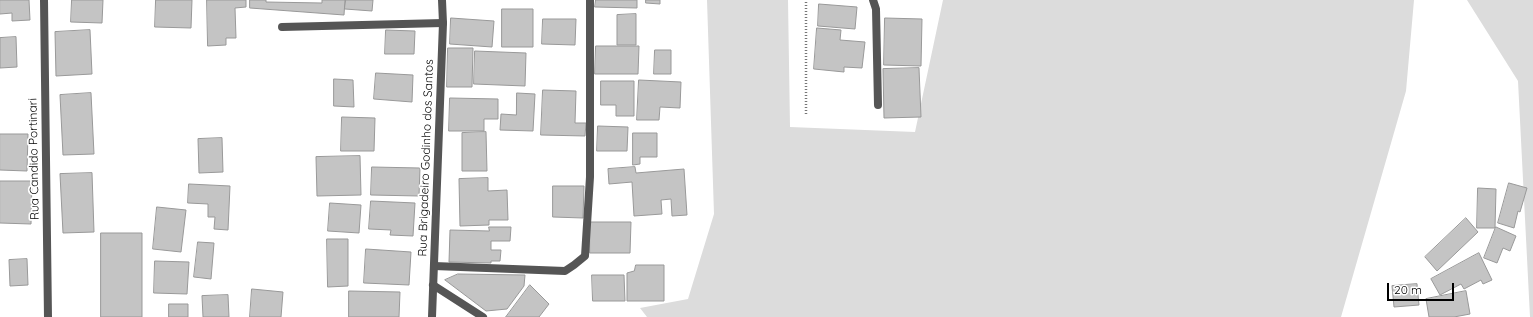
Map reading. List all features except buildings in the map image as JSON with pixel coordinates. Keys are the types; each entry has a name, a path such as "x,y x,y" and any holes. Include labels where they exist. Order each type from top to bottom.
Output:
{"street":[{"name":"Rua Candido Portinari","path":"44,0 48,317"},
{"name":"Rua Brigadeiro Godinho dos Santos","path":"432,317 443,24 442,0"},
{"path":"434,266 565,271 585,256 590,177 590,0"},
{"path":"874,0 876,9 878,105"},
{"path":"282,27 443,24"},
{"path":"433,285 483,317"}],"path":[{"path":"806,0 806,114"}],"shaded area":[{"path":"707,0 788,0 790,127 915,132 943,0 1414,0 1406,91 1341,317 647,317 640,308 688,299 714,214"},
{"path":"1467,0 1533,0 1533,317 1530,317 1518,81"}]}
